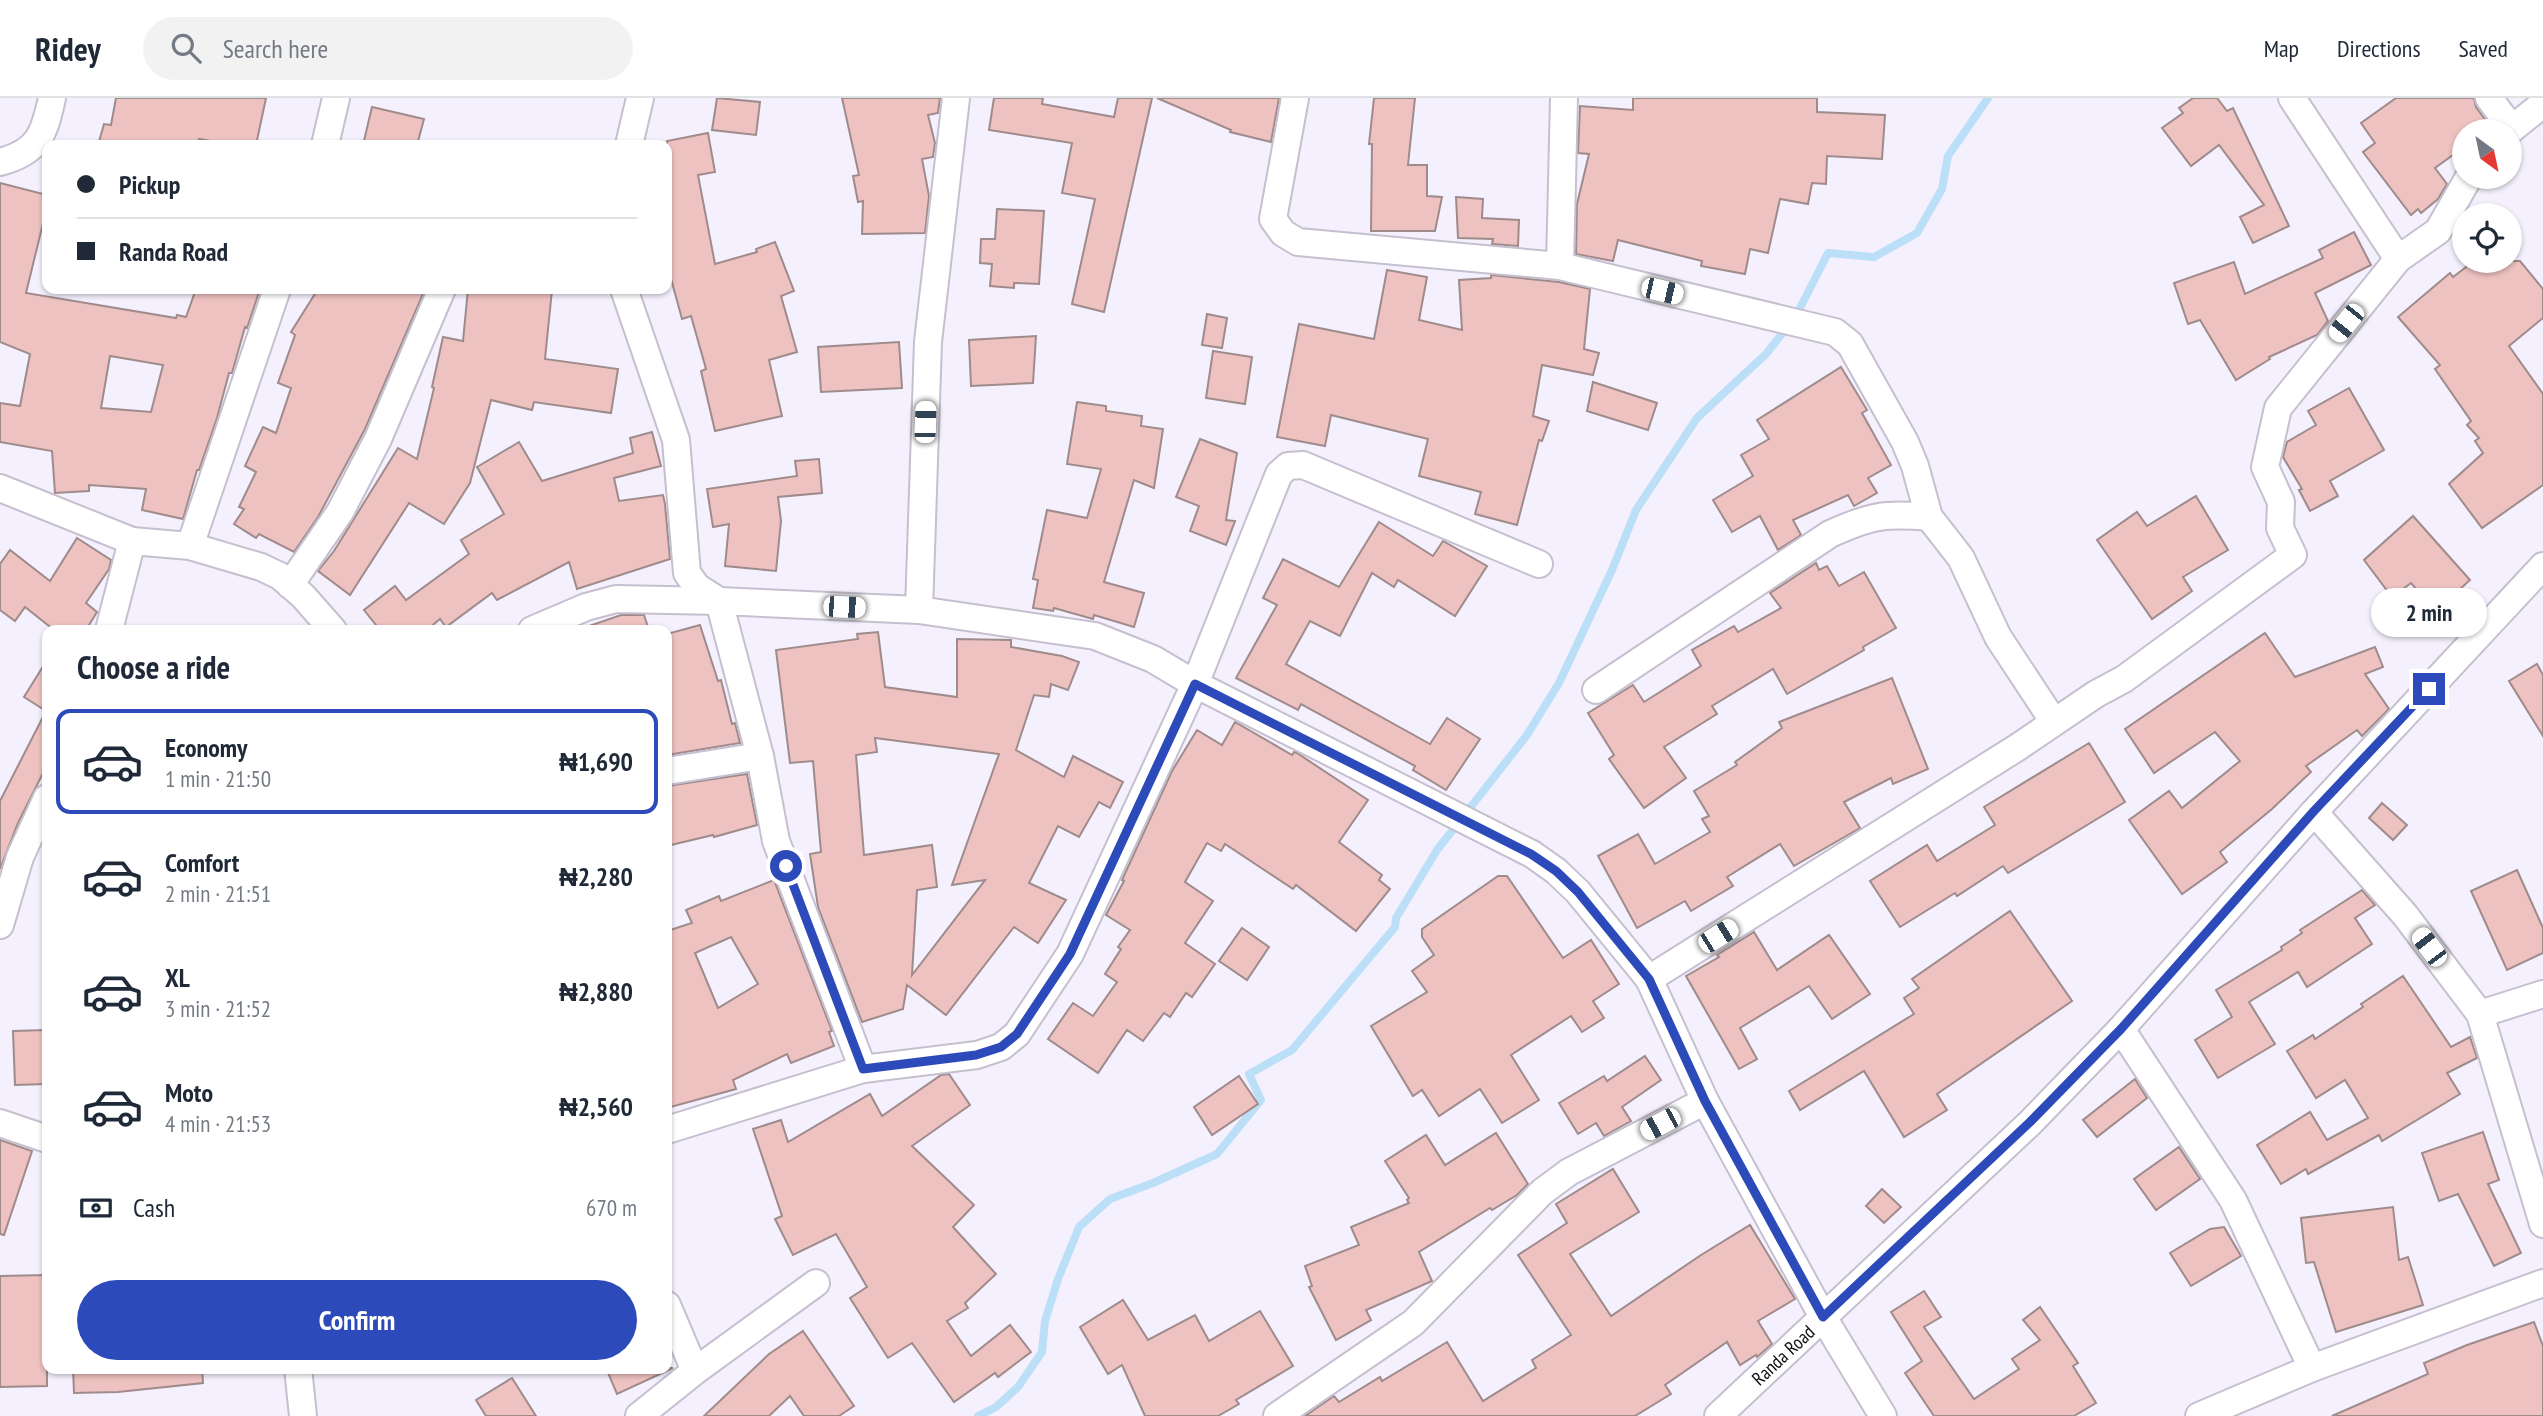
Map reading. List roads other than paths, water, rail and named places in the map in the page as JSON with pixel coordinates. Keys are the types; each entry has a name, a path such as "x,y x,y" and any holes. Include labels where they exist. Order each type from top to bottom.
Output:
{"street":[{"path":"0,162 20,157 41,138 52,98"},
{"path":"326,140 336,98"},
{"path":"630,140 640,98"},
{"path":"919,610 928,342 956,98"},
{"path":"1295,98 1273,219 1283,233 1298,243 1560,266 1835,332 1850,344 1905,442 1915,466 1929,517 1961,558 1998,636 2054,722"},
{"path":"1560,266 1564,98"},
{"path":"2292,98 2398,259"},
{"path":"2489,98 2503,119"},
{"path":"2522,121 2543,104"},
{"path":"1649,979 2124,679 2142,663 2293,555 2280,528 2281,502 2265,467 2278,408 2398,259 2438,231 2462,189"},
{"path":"190,545 275,294"},
{"path":"290,585 340,512 378,439 440,294"},
{"path":"626,294 676,440 687,573 697,587 719,601 760,756 776,841 863,1069"},
{"path":"672,1127 863,1069 976,1055 1001,1047 1017,1034 1070,954 1195,684 1279,474 1288,466 1303,465 1539,564"},
{"path":"0,488 132,541 190,545 261,567 303,596 329,625"},
{"path":"1596,690 1830,534 1865,519 1896,514 1929,517"},
{"path":"109,625 132,541"},
{"name":"Randa Road","path":"1718,1416 2030,1122 2121,1029 2314,811 2543,566"},
{"path":"544,625 586,607 615,599 719,601 919,610 1095,636 1153,660 1195,684 1531,854 1556,871 1578,892 1649,979 1705,1101 1823,1317 1883,1416"},
{"path":"672,770 760,756"},
{"path":"0,925 20,857 42,809"},
{"path":"2314,811 2405,915 2480,1014 2543,1224"},
{"path":"2480,1014 2543,994"},
{"path":"2121,1029 2232,1200 2312,1368"},
{"path":"1277,1416 1413,1323 1542,1192 1569,1172 1705,1101"},
{"path":"0,1123 42,1137"},
{"path":"639,1416 695,1371 816,1283"},
{"path":"2199,1416 2312,1368 2543,1283"},
{"path":"672,1317 695,1371"},
{"path":"299,1374 303,1416"}],"waterway":[{"path":"978,1416 996,1407 1018,1387 1042,1352 1045,1321 1079,1227 1110,1199 1217,1154 1261,1100 1249,1074 1292,1050 1395,927 1396,918 1437,850 1527,735 1559,683 1612,570 1636,510 1697,418 1766,354 1796,316 1828,253 1874,257 1917,233 1942,189 1948,156 1988,98"}]}
